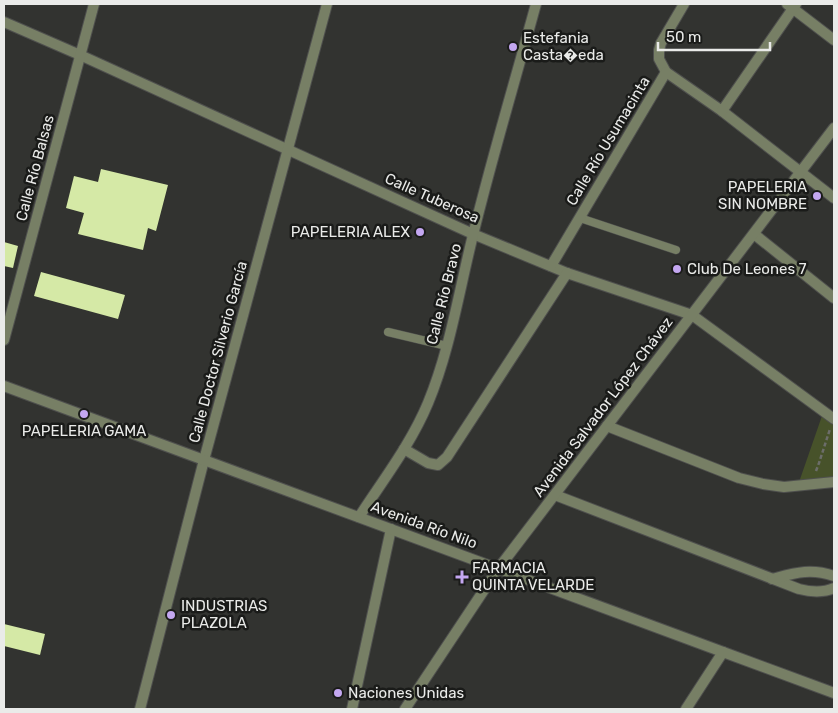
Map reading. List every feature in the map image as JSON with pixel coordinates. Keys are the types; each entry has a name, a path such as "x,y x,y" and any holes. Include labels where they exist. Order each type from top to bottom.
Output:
{"street":[{"name":"Calle Río Balsas","path":"4,340 94,4"},
{"name":"Calle Doctor Silverio García","path":"140,709 204,460 327,4"},
{"name":"Calle Río Bravo","path":"359,517 404,449 427,406 437,381 473,234 536,4"},
{"name":"Calle Río Usumacinta","path":"551,266 666,72 659,59 659,50 661,43 684,4"},
{"path":"722,111 792,5 834,40"},
{"name":"Calle Tuberosa","path":"4,22 473,234 567,273 692,315 833,418"},
{"path":"666,72 722,111 834,198"},
{"name":"Avenida Salvador López Chávez","path":"405,709 498,569 834,128"},
{"path":"754,234 834,298"},
{"path":"404,449 428,463 438,465 446,457 567,273"},
{"name":"Avenida Río Nilo","path":"4,386 834,692"},
{"path":"607,426 739,478 784,487 834,482"},
{"path":"555,495 807,591 815,592 834,588"},
{"path":"352,709 391,529"},
{"path":"772,579 808,571 823,572 834,576"},
{"path":"686,709 723,652"}],"lane":[{"path":"580,218 597,222 676,250"},
{"path":"388,332 447,346"}],"path":[{"path":"808,485 820,463 833,418"}],"green space":[{"path":"823,413 834,421 834,481 798,485"}],"building":[{"path":"101,169 168,185 156,231 148,228 143,250 78,234 84,213 66,208 74,176 98,182"},
{"path":"4,242 18,246 13,268 4,266"},
{"path":"41,272 125,295 118,319 34,296"},
{"path":"4,624 45,634 40,655 4,646"}],"place":[{"name":"Estefania Casta�eda","path":"513,47"},
{"name":"PAPELERIA SIN NOMBRE","path":"817,196"},
{"name":"PAPELERIA ALEX","path":"420,232"},
{"name":"Club De Leones 7","path":"677,269"},
{"name":"PAPELERIA GAMA","path":"84,414"},
{"name":"FARMACIA QUINTA VELARDE","path":"462,577"},
{"name":"INDUSTRIAS PLAZOLA","path":"171,615"},
{"name":"Naciones Unidas","path":"338,693"}]}
